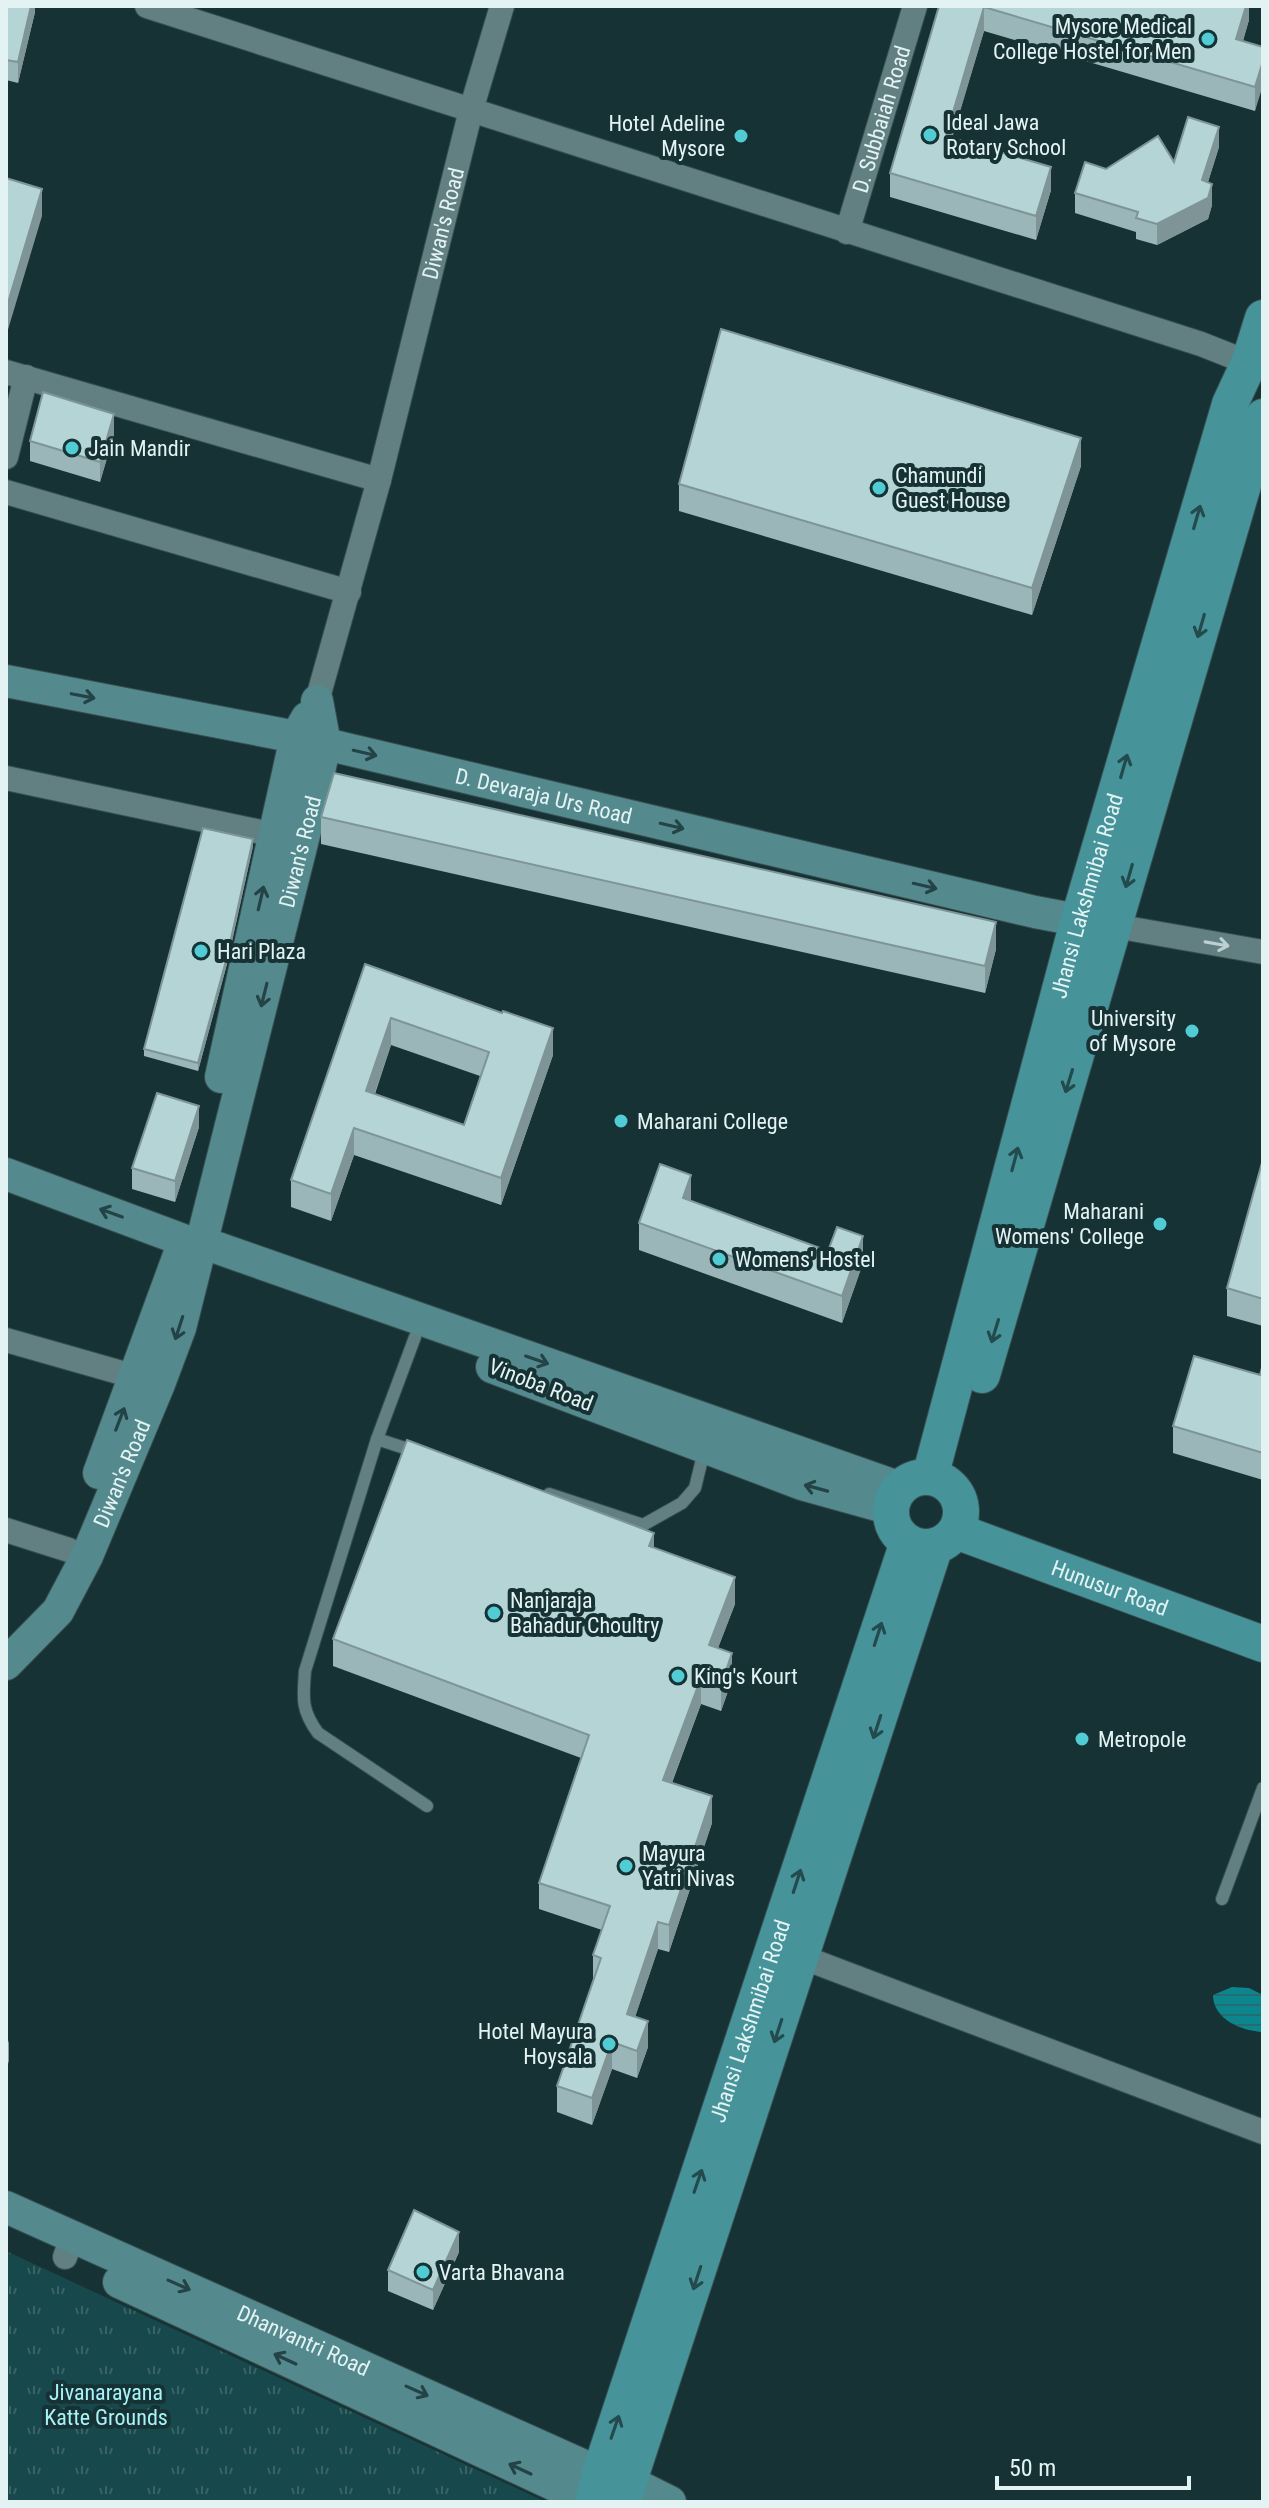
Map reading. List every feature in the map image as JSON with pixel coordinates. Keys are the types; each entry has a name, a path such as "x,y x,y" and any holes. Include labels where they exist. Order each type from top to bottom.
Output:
{"main road":[{"name":"Jhansi Lakshmibai Road","path":"607,2492 802,1957 929,1511 1078,922 1230,404 1256,362 1263,318"},
{"name":"Jhansi Lakshmibai Road","path":"607,2492 929,1511 1115,926 1263,417"},
{"path":"929,1511 1263,1618"},
{"name":"Hunusur Road","path":"929,1511 1263,1644"}],"street":[{"path":"147,6 1256,362"},
{"name":"Diwan's Road","path":"6,1664 58,1611 87,1556 180,1328 196,1270 192,1243 289,838 317,701 379,480 471,110 502,6"},
{"name":"D. Subbaiah Road","path":"847,232 915,6"},
{"path":"6,457 16,374 379,480"},
{"path":"6,492 349,592"},
{"name":"D. Devaraja Urs Road","path":"6,681 310,740 1078,922 1115,926"},
{"path":"6,778 289,838"},
{"path":"1115,926 1263,952"},
{"name":"Vinoba Road","path":"6,1174 192,1243 215,1247 929,1511"},
{"path":"6,1633 38,1601 69,1550 192,1243"},
{"name":"Vinoba Road","path":"192,1243 209,1261 802,1484 929,1511"},
{"path":"6,1340 136,1377"},
{"path":"6,1530 69,1550"},
{"path":"802,1957 1263,2132"},
{"name":"Dhanvantri Road","path":"6,2207 68,2247 607,2492 670,2502"},
{"name":"Dhanvantri Road","path":"6,2230 68,2247"}],"lane":[{"path":"415,1337 377,1439 305,1671 302,1698 307,1717 318,1733 427,1806"},
{"path":"377,1439 436,1458"},
{"path":"539,1491 643,1525 682,1503 695,1488 705,1448"},
{"path":"1222,1899 1263,1788"}],"green space":[{"name":"Jivanarayana Katte Grounds","path":"6,2251 546,2502 6,2502"}],"water":[{"path":"1232,1987 1249,1988 1263,1995 1263,2032 1238,2026 1218,2011 1213,1995"}],"building":[{"path":"6,6 31,6 18,62 6,60"},
{"path":"939,6 1246,6 1236,39 1263,47 1263,61 1255,87 984,7 946,136 1051,167 1036,216 890,173"},
{"path":"1188,117 1219,127 1202,180 1212,184 1208,198 1157,224 1136,218 1138,212 1075,193 1085,162 1106,169 1158,136 1174,162"},
{"path":"6,178 42,189 7,306 6,306"},
{"name":"Chamundi Guest House","path":"721,329 1081,438 1032,588 679,484"},
{"path":"43,392 114,414 100,462 30,441"},
{"path":"334,773 996,922 985,966 321,817"},
{"name":"Hari Plaza","path":"203,828 253,839 227,957 198,1063 144,1049"},
{"path":"365,964 553,1028 501,1178 354,1128 331,1194 291,1180","holes":["391,1018 489,1052 464,1125 366,1091"]},
{"path":"157,1093 199,1106 175,1181 132,1168"},
{"path":"1263,1159 1263,1299 1227,1288"},
{"path":"660,1164 691,1175 683,1198 828,1251 837,1227 863,1236 842,1296 639,1223"},
{"path":"1194,1356 1260,1375 1263,1364 1263,1453 1173,1426"},
{"path":"407,1440 654,1533 649,1546 735,1577 709,1645 732,1653 721,1685 701,1678 663,1780 712,1796 669,1925 658,1922 627,2014 648,2021 637,2051 612,2042 592,2098 557,2086 601,1958 593,1955 610,1906 539,1883 589,1735 333,1639"},
{"path":"414,2210 459,2232 433,2290 388,2270"}],"place":[{"name":"Mysore Medical College Hostel for Men","path":"1208,39"},
{"name":"Ideal Jawa Rotary School","path":"930,135"},
{"name":"Hotel Adeline Mysore","path":"741,136"},
{"name":"Jain Mandir","path":"72,448"},
{"name":"Chamundi Guest House","path":"879,488"},
{"name":"Hari Plaza","path":"201,951"},
{"name":"University of Mysore","path":"1192,1031"},
{"name":"Maharani College","path":"621,1121"},
{"name":"Maharani Womens' College","path":"1160,1224"},
{"name":"Womens' Hostel","path":"719,1259"},
{"name":"Nanjaraja Bahadur Choultry","path":"494,1613"},
{"name":"King's Kourt","path":"678,1676"},
{"name":"Metropole","path":"1082,1739"},
{"name":"Mayura Yatri Nivas","path":"626,1866"},
{"name":"Hotel Mayura Hoysala","path":"609,2044"},
{"name":"Varta Bhavana","path":"423,2272"}]}
